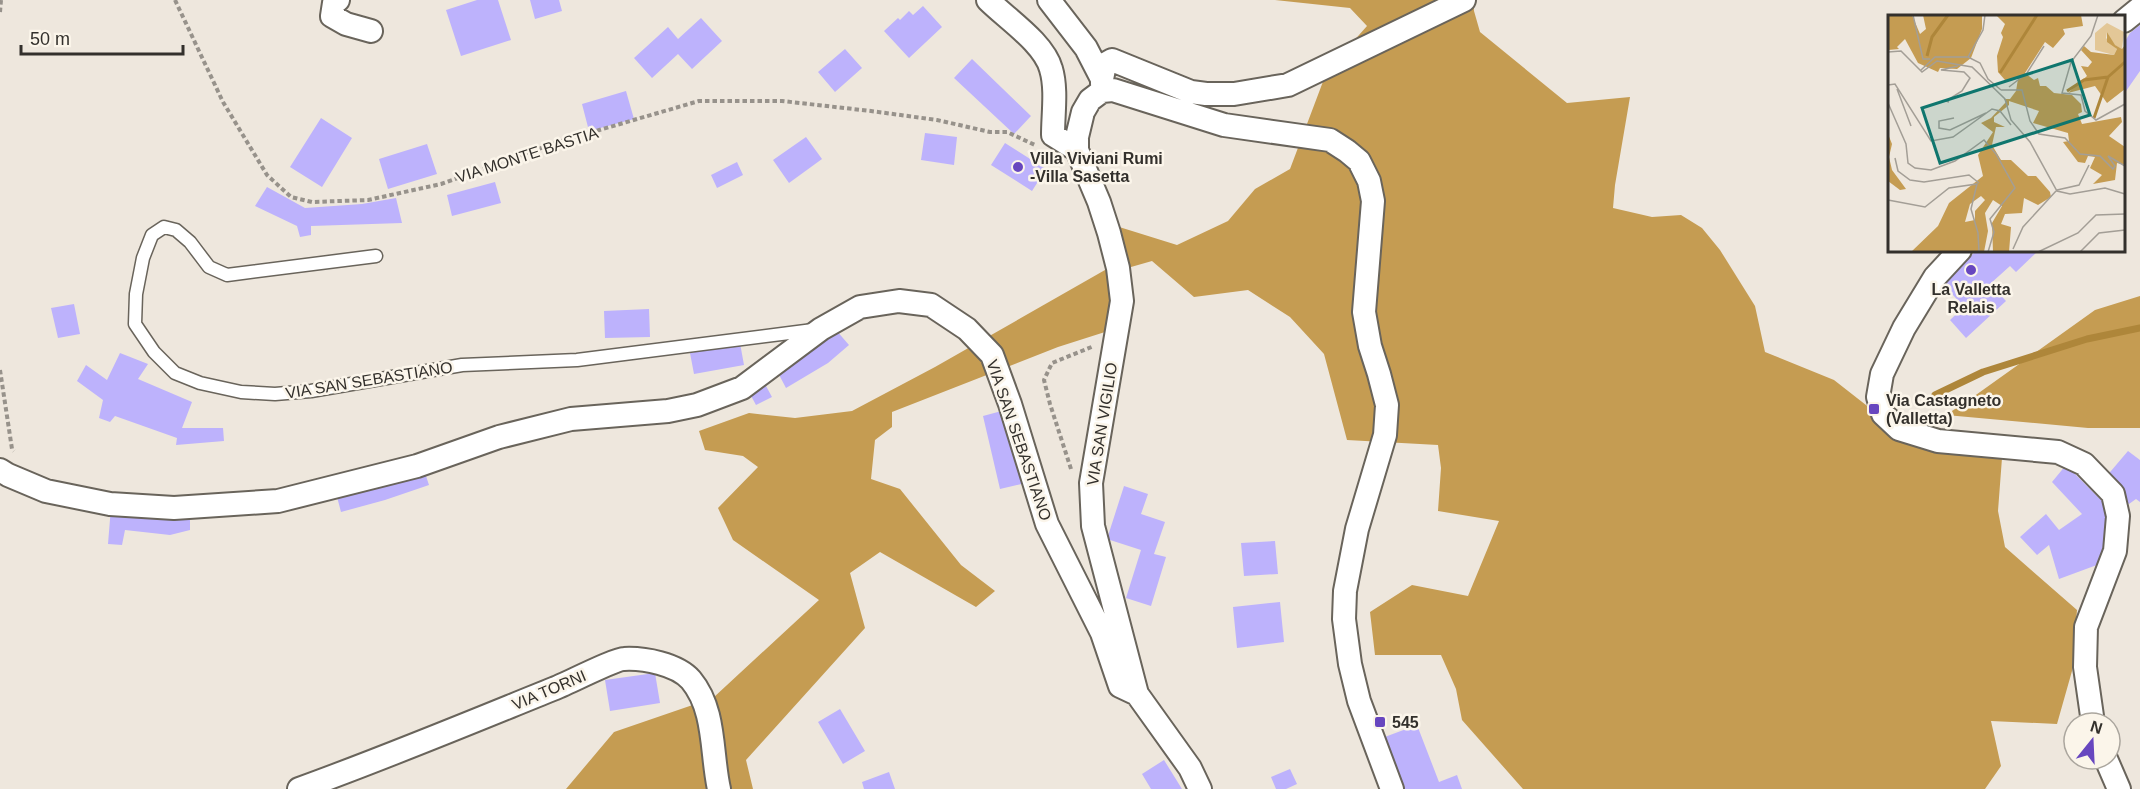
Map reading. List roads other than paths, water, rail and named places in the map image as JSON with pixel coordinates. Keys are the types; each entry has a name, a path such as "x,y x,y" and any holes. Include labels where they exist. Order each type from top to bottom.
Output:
{"street":[{"path":"338,0 334,3 332,16 346,24 371,31"},
{"path":"988,0 1045,54 1054,81 1053,135 1077,150"},
{"path":"1049,0 1086,48 1102,85 1224,125 1330,140 1359,162 1369,181 1373,201 1364,312 1370,346 1387,405 1385,435 1357,529 1345,591 1344,619 1350,664 1359,701 1392,789"},
{"path":"1077,150 1077,137 1083,112 1102,85 1105,64 1112,60 1191,92 1234,94 1288,85 1464,0"},
{"path":"2125,20 2140,8"},
{"name":"VIA SAN VIGILIO","path":"1077,150 1099,202 1118,268 1122,301 1091,483 1092,526 1137,694 1190,768 1200,789"},
{"path":"1958,252 1930,285 1904,328 1882,374 1878,397 1883,414 1899,429 1938,441 2058,452 2084,464 2113,494 2118,516 2115,551 2086,627 2085,667 2091,711"},
{"name":"VIA SAN SEBASTIANO","path":"0,470 46,491 110,504 174,508 278,501 417,466 499,437 571,419 668,411 697,405 742,388 821,329 860,307 899,300 931,305 967,329 992,355 1010,404 1047,524 1102,633 1120,686 1137,694"},
{"name":"VIA TORNI","path":"299,789 396,754 622,658 666,664 691,679 704,704 711,731 718,789"},
{"path":"2111,771 2119,789"}],"lane":[{"name":"VIA SAN SEBASTIANO","path":"376,256 227,275 209,267 190,242 176,230 164,227 152,235 143,258 136,294 135,324 154,352 175,373 200,383 241,392 275,394 311,392 462,365 577,360 657,348 821,329"}],"waterway":[{"path":"1935,395 1983,372 2087,339 2140,328"}],"place":[{"name":"Villa Viviani Rumi -Villa Sasetta","path":"1018,167"},
{"name":"La Valletta Relais","path":"1971,270"},
{"name":"Via Castagneto (Valletta)","path":"1874,409"},
{"name":"545","path":"1380,722"}]}
